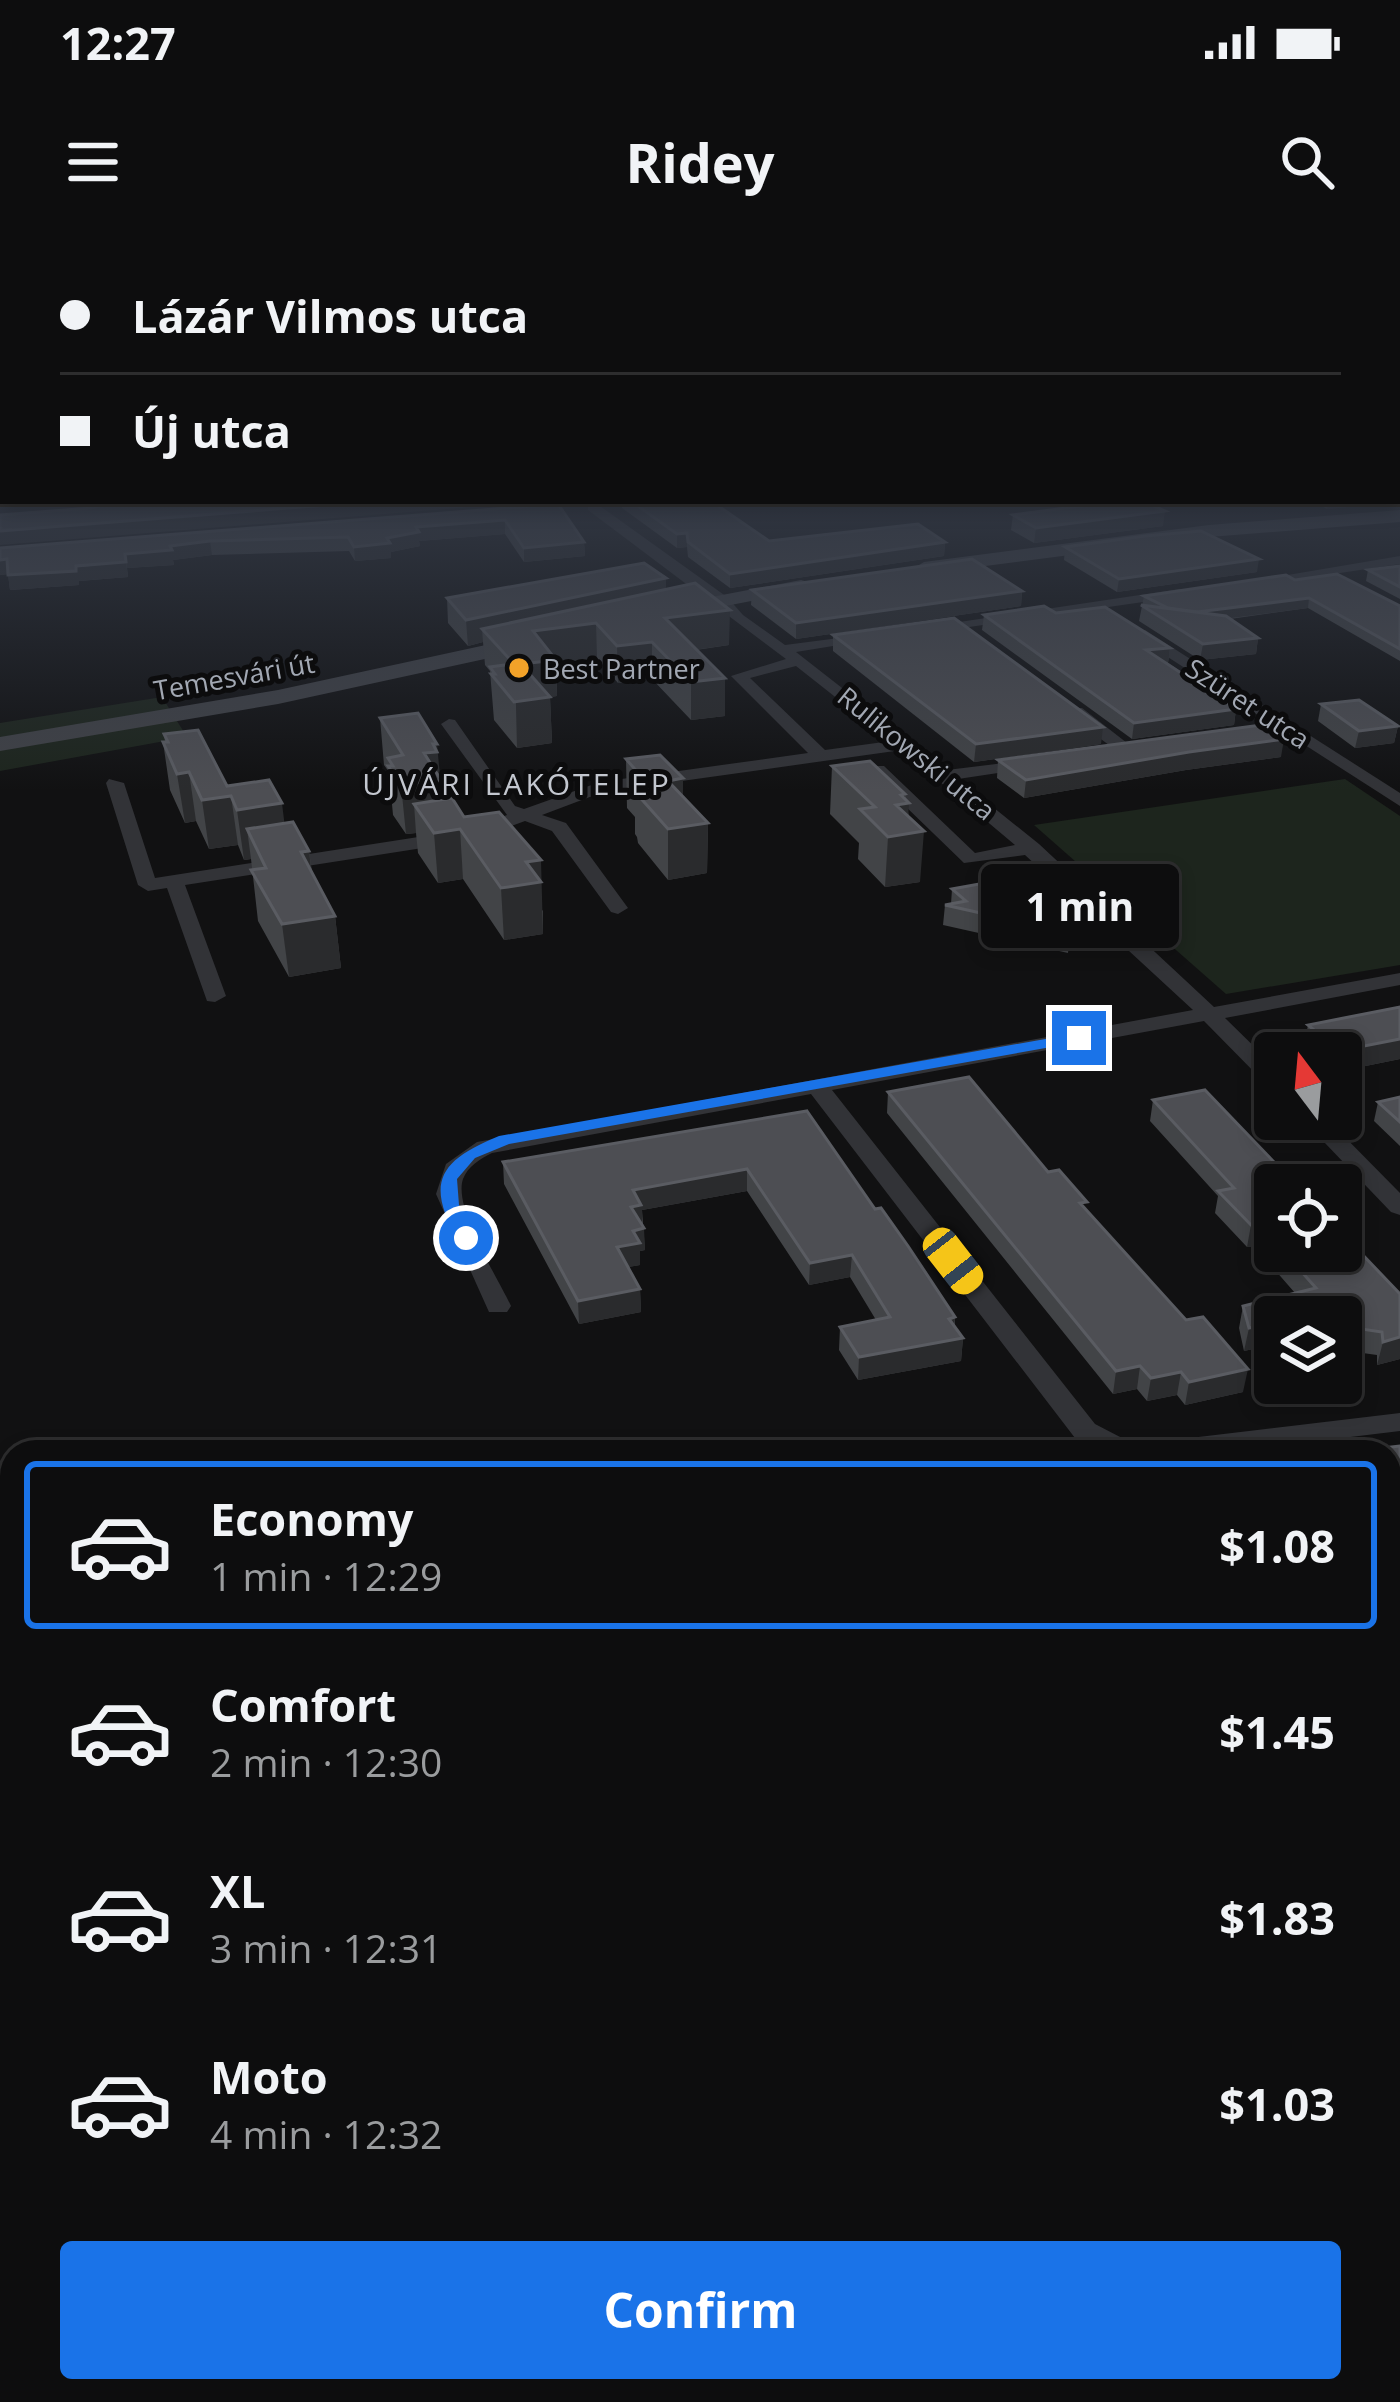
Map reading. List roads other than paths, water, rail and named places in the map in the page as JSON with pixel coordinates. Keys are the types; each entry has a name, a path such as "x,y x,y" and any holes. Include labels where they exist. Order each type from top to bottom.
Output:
{"street":[{"name":"Rulikowski utca","path":"708,590 722,600 727,612 794,654 1032,848 1254,1058"},
{"path":"639,617 783,590"},
{"path":"905,631 1189,591"},
{"name":"Szüret utca","path":"1096,605 1400,801"},
{"path":"956,624 975,638"},
{"path":"794,654 881,634"},
{"name":"Temesvári út","path":"0,744 300,692 555,637"},
{"name":"Rulikowski utca","path":"794,654 739,676 822,757"},
{"path":"1051,694 1126,750"},
{"path":"449,724 509,809 559,827 618,908"},
{"path":"1265,731 1288,728"},
{"path":"115,783 148,885 474,834 600,787 907,744"},
{"path":"1104,753 1150,747"},
{"name":"Rulikowski utca","path":"858,750 971,859 1032,848"},
{"path":"946,775 1059,760"},
{"path":"174,880 215,996"},
{"path":"498,1306 450,1205 448,1178 469,1154 505,1139 1400,979"},
{"path":"818,1086 1085,1431 1102,1440"},
{"path":"1335,1140 1400,1207"},
{"path":"1248,1440 1400,1422"}],"place":[{"name":"Best Partner","path":"519,668"}],"district":[{"name":"ÚJVÁRI LAKÓTELEP","path":"517,783"}]}
